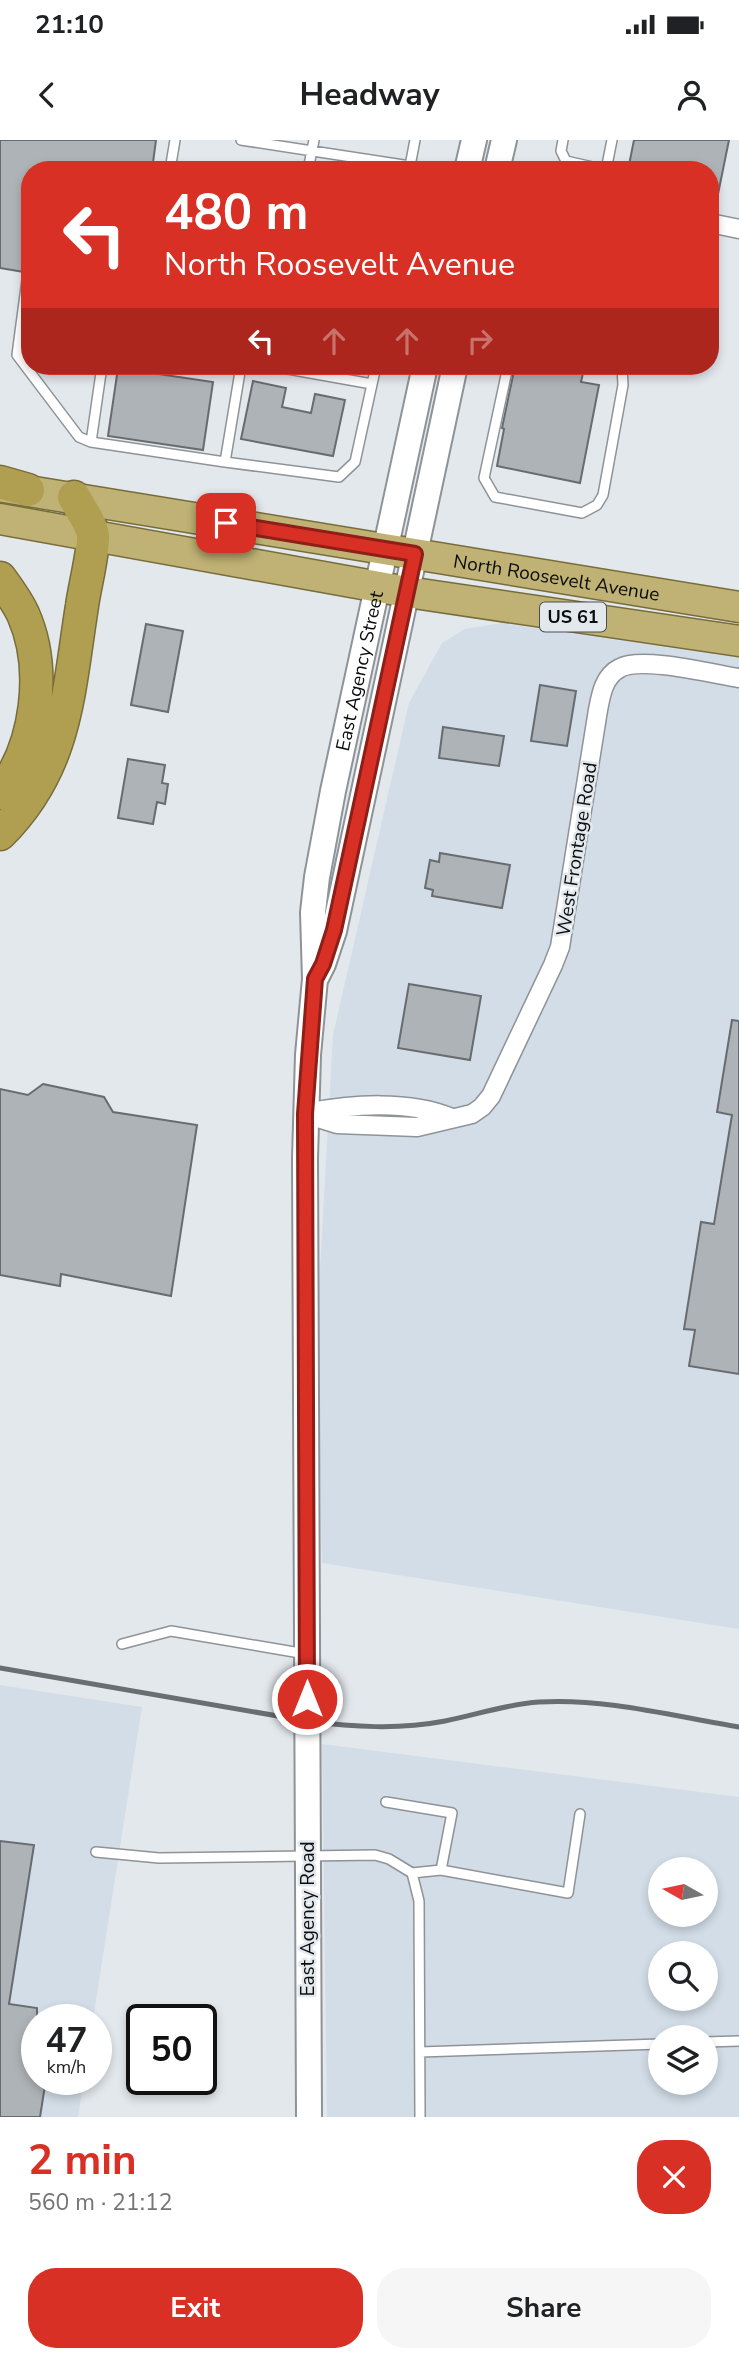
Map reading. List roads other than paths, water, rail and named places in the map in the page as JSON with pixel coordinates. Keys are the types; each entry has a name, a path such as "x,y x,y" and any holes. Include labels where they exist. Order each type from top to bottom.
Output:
{"highway":[{"name":"North Roosevelt Avenue","path":"9,486 739,607"},
{"path":"0,834 37,788 52,760 62,728 93,536 74,498"},
{"name":"US 61","path":"0,519 407,592 739,641"},
{"path":"0,578 24,615 37,680 36,705 29,734 21,758 0,793"}],"main road":[{"path":"469,161 474,140"},
{"path":"499,161 504,140"},
{"name":"East Agency Street","path":"315,979 334,930 407,592 401,552 424,375"},
{"name":"East Agency Street","path":"307,1721 305,1114 315,979 312,937 317,877 377,587 401,552 452,375"},
{"name":"East Agency Road","path":"307,1721 309,2117"}],"street":[{"path":"719,225 739,229"},
{"name":"West Frontage Road","path":"305,1114 353,1106 421,1108 452,1118 472,1114 482,1107 491,1096 560,947 598,710 608,679 621,667 641,664 739,678"}],"lane":[{"path":"172,161 175,140"},
{"path":"241,140 367,161"},
{"path":"310,161 314,140"},
{"path":"411,161 415,140"},
{"path":"563,140 561,151 566,161"},
{"path":"608,161 612,140"},
{"path":"21,344 17,355 21,360"},
{"path":"32,375 79,437 91,442 339,477 355,462 374,375"},
{"path":"91,442 101,375"},
{"path":"225,462 240,375"},
{"path":"322,375 372,384"},
{"path":"506,375 484,478 488,489 495,497 582,513 597,505 603,495 623,385 622,375"},
{"path":"122,1644 171,1631 307,1654"},
{"path":"386,1802 452,1814 441,1870"},
{"path":"96,1852 159,1858 375,1855 389,1859 412,1873 441,1870 568,1893 580,1814"},
{"path":"412,1873 419,1901 420,2117"},
{"path":"718,2042 739,2041"},
{"path":"419,2052 648,2043"}],"railway":[{"path":"0,1668 341,1725 393,1727 427,1724 515,1705 564,1701 639,1709 739,1727"}]}
